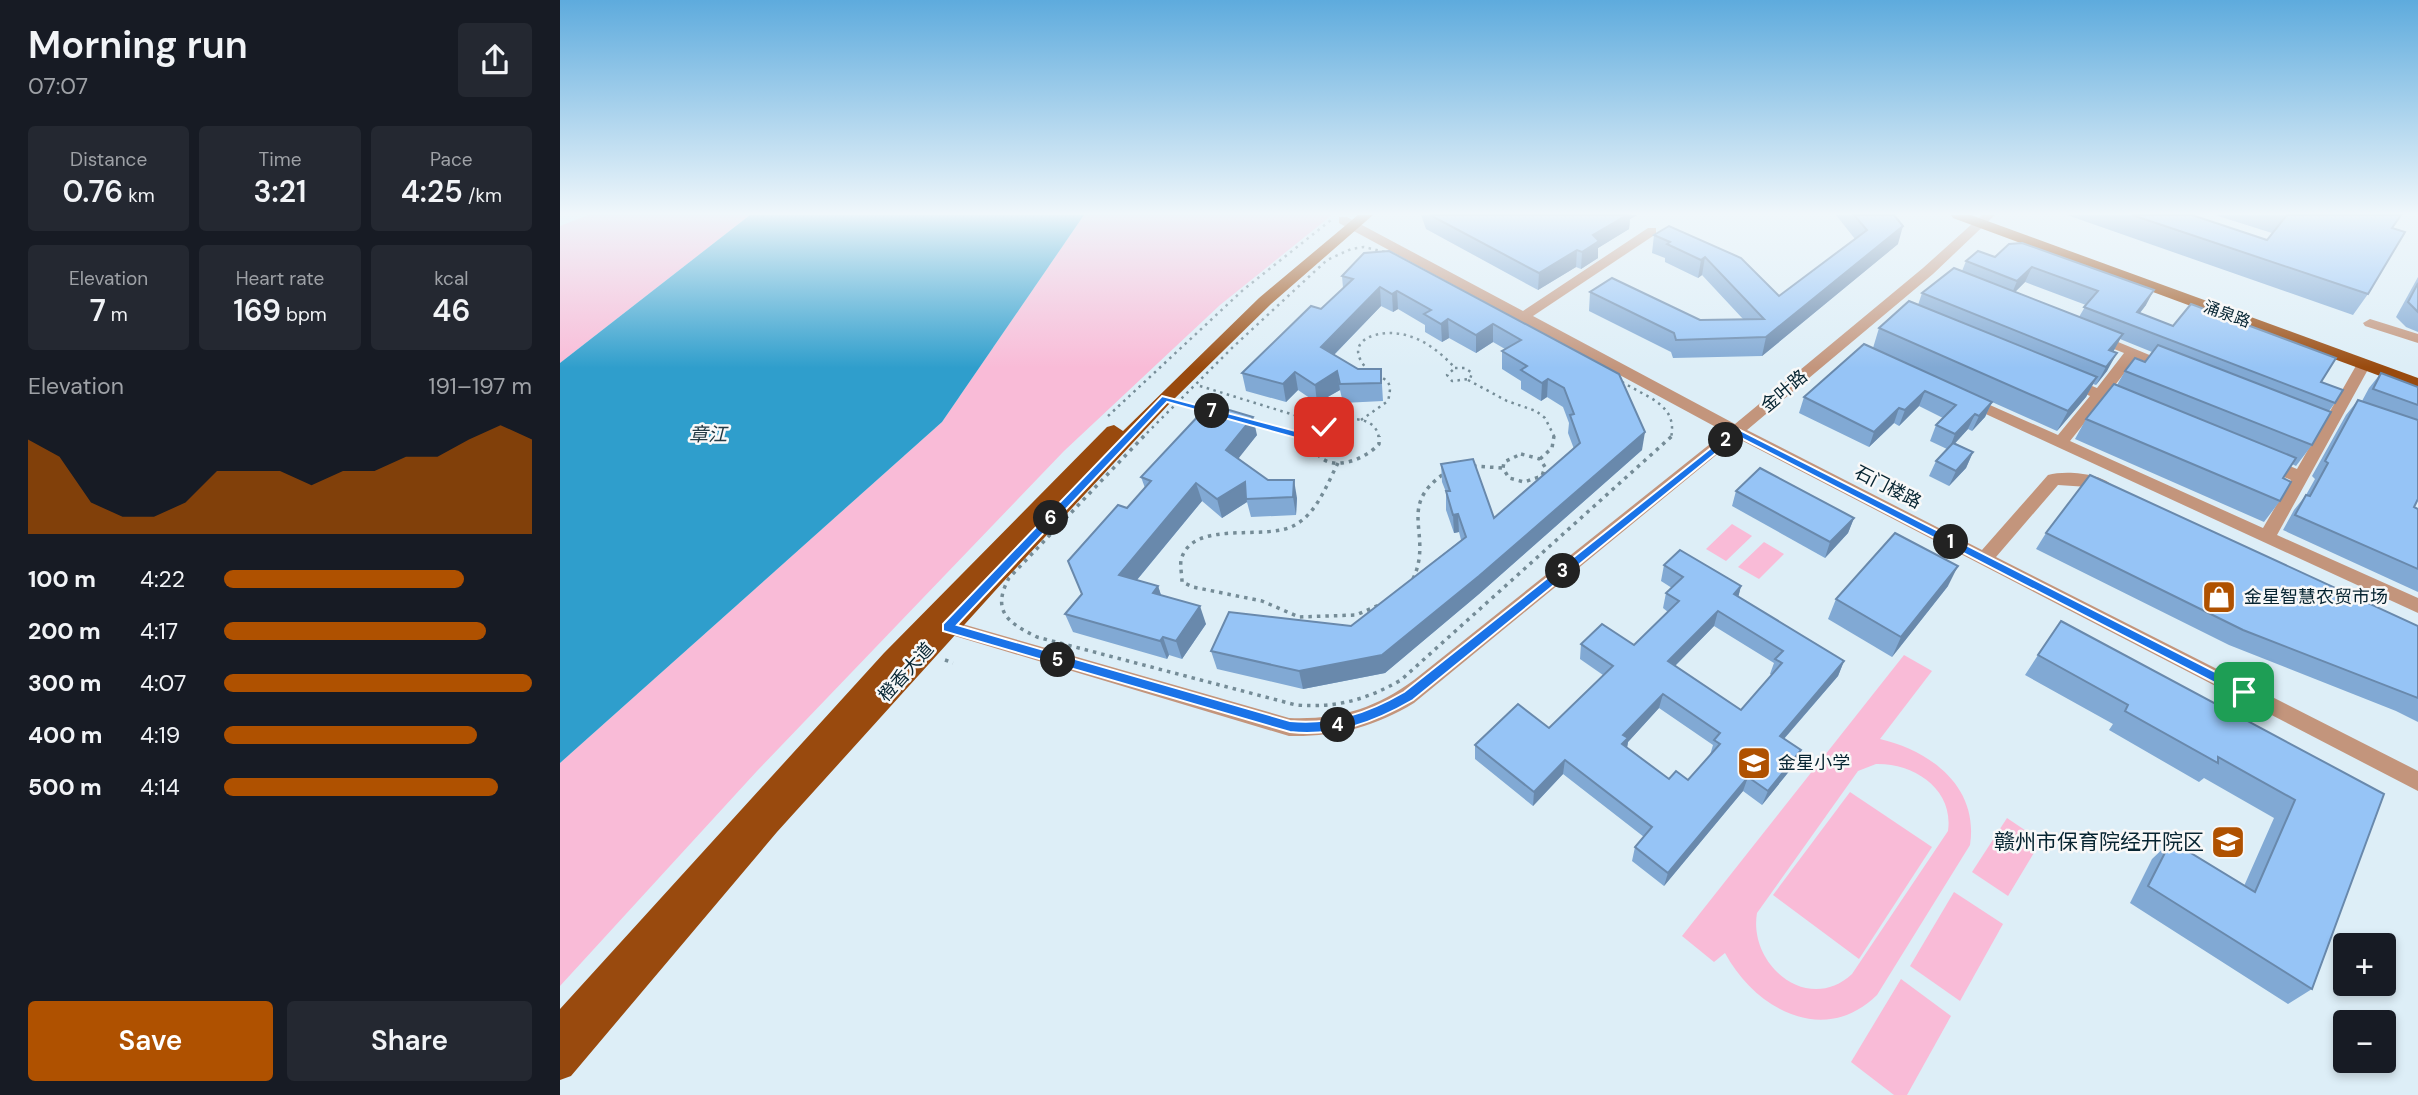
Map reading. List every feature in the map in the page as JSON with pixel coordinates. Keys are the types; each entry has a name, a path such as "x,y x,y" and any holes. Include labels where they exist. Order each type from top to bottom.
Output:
{"main road":[{"name":"橙香大道","path":"560,1065 938,624 1150,394 1254,297 1293,266"},
{"name":"橙香大道","path":"560,1032 754,812 938,624 1180,391 1265,301 1302,266"},
{"name":"涌泉路","path":"2113,266 2418,384"},
{"name":"涌泉路","path":"2125,266 2418,370"}],"street":[{"name":"石门楼路","path":"1436,266 1736,431 2418,782"},
{"path":"1524,316 1599,266"},
{"name":"金叶路","path":"938,624 1290,727 1345,724 1380,713 1409,696 1736,431 1848,345 1941,266"},
{"path":"2371,323 2418,339"},
{"path":"2082,331 2185,372"},
{"path":"2061,443 2133,352"},
{"path":"2267,537 2301,477 2321,426 2348,407 2364,364"},
{"path":"2049,374 2137,410"},
{"path":"1951,393 2417,606"},
{"path":"2250,457 2301,477"},
{"path":"1984,559 2054,479 2090,481 2128,498"}],"path":[{"path":"1320,266 1180,391 1009,578 1002,588 1002,610 1016,628 1037,637 1284,702 1330,708 1356,704 1401,680 1664,447 1674,428 1669,411 1651,398 1409,266"},
{"path":"1361,420 1388,401 1391,386 1388,380 1361,365 1356,357 1363,341 1372,335 1400,333 1432,345 1455,368 1469,370 1472,376 1468,380"},
{"path":"1455,368 1448,372 1449,379 1457,382 1468,380 1545,418 1555,438 1552,448 1540,459"},
{"path":"1180,391 1216,413"},
{"path":"1180,391 1317,422 1322,426"},
{"path":"1312,438 1312,448 1316,453 1338,463 1364,459 1379,444 1379,433 1361,420 1338,419 1322,426"},
{"path":"1242,420 1307,438 1322,434 1322,426"},
{"path":"1307,438 1301,436 1298,428 1307,422 1317,422"},
{"path":"1528,454 1540,459 1544,472 1532,482 1508,478 1503,468 1504,462 1514,455 1528,454"},
{"path":"1338,463 1314,507 1292,527 1275,531 1219,534 1201,539 1189,547 1181,556 1179,570 1182,582 1193,587 1262,601 1299,617 1356,615 1383,604"},
{"path":"1465,467 1503,468"},
{"path":"1406,585 1415,577 1421,562 1422,548 1417,527 1422,492 1429,483 1448,471"}],"shaded area":[{"path":"560,266 684,266 560,363"},
{"path":"1049,266 1268,266 1220,305 1064,451 757,771 560,986 560,763 942,422"},
{"path":"1732,524 1752,536 1726,561 1706,549"},
{"path":"1764,542 1784,554 1759,579 1738,567"},
{"path":"1904,655 1932,671 1880,739 1917,752 1947,775 1959,789 1971,824 1970,845 1877,995 1856,1010 1835,1018 1814,1019 1792,1015 1772,1005 1754,990 1738,973 1725,953 1714,962 1682,936","holes":["1876,764 1890,765 1917,774 1938,791 1945,803 1948,831 1852,974 1835,985 1817,989 1800,986 1785,978 1772,966 1762,950 1757,932 1757,913 1858,771"]},
{"path":"1850,792 1932,847 1859,959 1773,895"},
{"path":"2007,818 2041,841 2008,896 1972,872"},
{"path":"1954,892 2003,924 1960,1001 1910,966"},
{"path":"1901,979 1951,1016 1907,1095 1894,1095 1851,1062"}],"water":[{"name":"章江","path":"684,266 1049,266 942,422 560,763 560,363"}],"building":[{"path":"1351,266 1417,266 1619,374 1645,432 1479,576 1382,655 1299,671 1211,651 1229,612 1351,626 1466,537 1458,514 1453,515 1446,491 1450,491 1441,464 1473,459 1494,518 1580,443 1570,415 1574,414 1564,388 1548,379 1542,383 1521,370 1527,366 1502,351 1521,340 1493,324 1476,335 1448,319 1441,324 1424,314 1431,310 1397,291 1392,294 1380,287 1321,347 1358,369 1381,369 1381,383 1340,384 1337,371 1315,385 1295,372 1283,384 1242,373 1311,306 1321,309 1353,279 1342,276"},
{"path":"1526,266 1550,266 1539,273"},
{"path":"1714,266 1749,266 1779,296 1819,266 1854,266 1766,337 1676,340 1674,333 1590,292 1612,278 1700,320 1764,319"},
{"path":"1979,266 2087,266 2154,290 2137,312 2173,326 2191,304 2336,358 2321,382 2343,390 2335,403 2084,307 2098,291 2032,267 2017,281"},
{"path":"2285,266 2385,266 2368,294"},
{"path":"1954,268 2123,334 2109,350 2117,353 2106,367 1922,293"},
{"path":"2418,283 2418,312 2408,302"},
{"path":"1909,301 2097,377 2068,411 1879,328"},
{"path":"1864,344 1992,402 1955,434 1936,425 1956,405 1925,391 1905,410 1899,408 1874,432 1804,397"},
{"path":"2158,345 2331,412 2312,445 2125,371 2135,358 2145,362"},
{"path":"2381,373 2418,387 2418,405 2373,389"},
{"path":"2114,384 2296,458 2283,478 2291,482 2280,501 2086,419"},
{"path":"2358,400 2418,420 2418,499 2414,507 2418,509 2418,569 2295,515 2306,495 2310,496 2328,463 2325,461"},
{"path":"1219,407 1253,417 1226,450 1268,480 1294,480 1293,497 1246,499 1245,482 1217,499 1196,483 1119,575 1158,586 1153,593 1200,606 1176,641 1163,637 1160,641 1065,614 1082,594 1068,561 1118,505 1127,508 1151,481 1141,477 1202,412 1211,415"},
{"path":"1953,443 1973,452 1956,471 1936,461"},
{"path":"1760,468 1854,518 1830,542 1736,491"},
{"name":"金星智慧农贸市场","path":"2090,475 2418,626 2418,698 2243,630 2046,533"},
{"path":"1895,533 1958,566 1901,637 1836,599"},
{"path":"1680,550 1741,586 1734,594 1844,661 1780,736 1801,750 1768,791 1748,777 1668,873 1635,847 1652,827 1565,760 1534,792 1475,745 1518,704 1549,728 1613,666 1581,644 1602,624 1634,645 1679,601 1666,593 1683,577 1664,565","holes":["1718,611 1783,651 1775,659 1782,663 1741,710 1668,661","1663,694 1720,733 1714,740 1720,744 1688,780 1676,771 1669,779 1622,744 1628,738 1623,735"]},
{"path":"2061,621 2384,794 2312,989 2148,886 2171,841 2255,892 2295,800 2218,757 2218,763 2125,711 2128,705 2038,655"}],"place":[{"name":"金星智慧农贸市场","path":"2219,597"},
{"name":"金星小学","path":"1754,763"},
{"name":"赣州市保育院经开院区","path":"2228,842"}],"route":[{"path":"1324,427 1322,434 1307,438 1165,398 947,628 1290,727 1345,724 1380,713 1409,696 1736,431 2244,692"}]}
